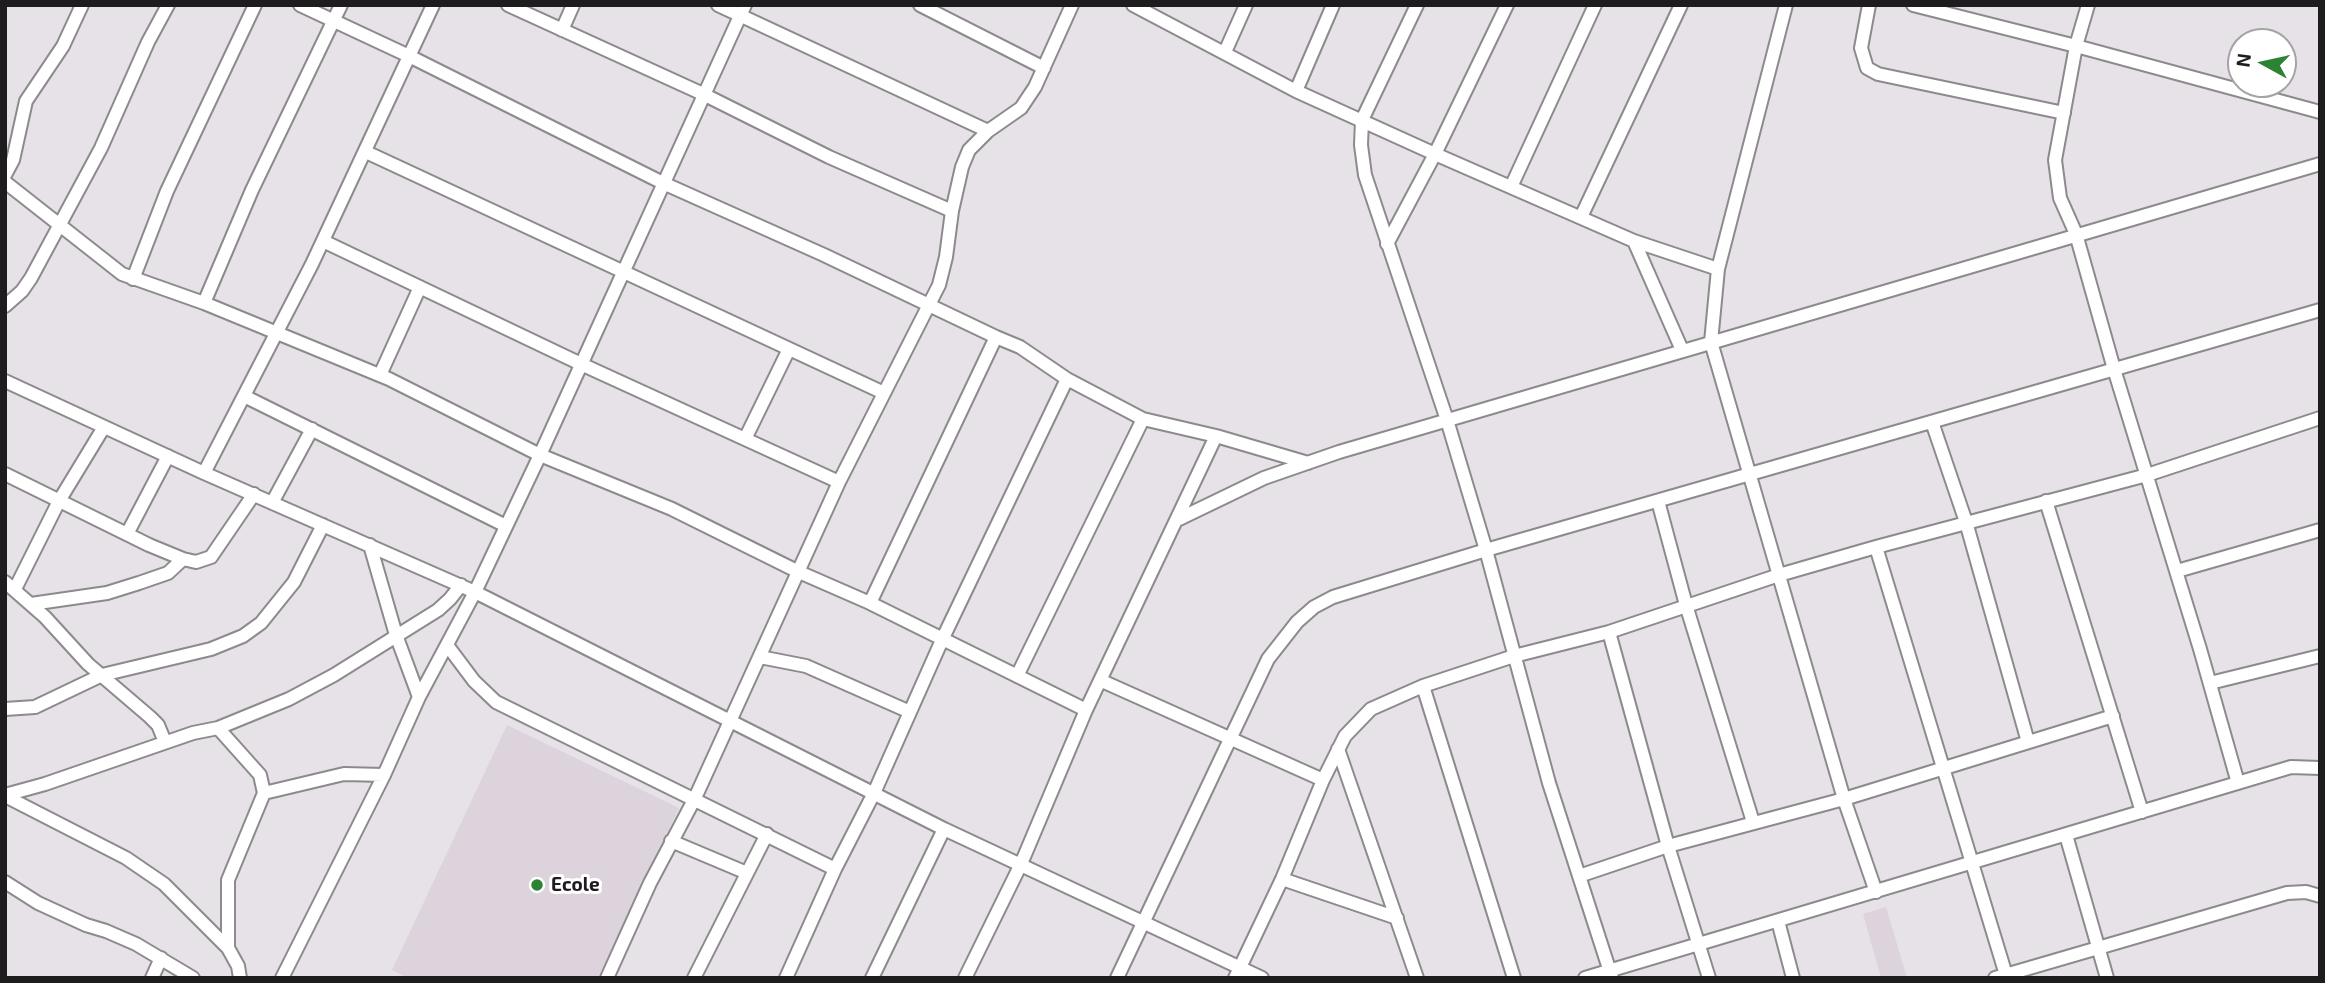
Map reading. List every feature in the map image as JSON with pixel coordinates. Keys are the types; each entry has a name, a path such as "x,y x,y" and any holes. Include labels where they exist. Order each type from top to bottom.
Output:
{"street":[{"path":"5,175 13,160 26,101 63,46 82,5"},
{"path":"5,306 22,291 31,278 101,148 148,42 168,5"},
{"path":"133,279 167,191 255,5"},
{"path":"300,5 409,56 663,183 1020,347 1067,379 1143,419 1216,436 1308,463"},
{"path":"204,303 252,190 341,5"},
{"path":"204,473 323,241 433,5"},
{"path":"508,5 703,94 829,157 952,211"},
{"path":"562,30 573,5"},
{"path":"718,5 742,10 988,131"},
{"path":"920,5 1044,68"},
{"path":"607,978 671,841 695,798 839,482 943,273 952,211 962,167 970,150 988,131 1020,108 1044,68 1072,5"},
{"path":"1133,5 1155,10 1296,91 1634,241 1718,269"},
{"path":"1225,52 1246,5"},
{"path":"1296,91 1334,5"},
{"path":"1417,5 1362,120 1361,145 1365,176 1447,420 1486,550 1549,783 1611,974"},
{"path":"1387,244 1436,154 1507,5"},
{"path":"1511,187 1595,5"},
{"path":"1581,217 1681,5"},
{"path":"1786,5 1718,269 1712,342 1844,799 1877,892"},
{"path":"1869,5 1861,48 1867,68 1878,74 2064,113"},
{"path":"1913,5 2320,112"},
{"path":"2088,5 2077,46 2055,160 2060,198 2076,234 2238,783"},
{"path":"282,978 384,775 419,697 475,592 742,10"},
{"path":"366,152 884,393"},
{"path":"1179,519 1264,478 1308,463 1682,350 2320,164"},
{"path":"5,182 122,274 204,303 380,375 540,455 672,509 1086,710"},
{"path":"323,241 839,482"},
{"path":"1634,241 1682,350"},
{"path":"380,375 420,287"},
{"path":"1116,978 1268,659 1297,622 1314,607 1354,589 1486,550 2320,310"},
{"path":"870,603 996,337"},
{"path":"745,439 789,349"},
{"path":"786,978 835,869 874,793 942,640 1067,379"},
{"path":"5,381 204,473 461,585 944,829 1143,923 1238,973 1262,978"},
{"path":"244,396 506,526"},
{"path":"1238,973 1338,749 1355,724 1371,709 1423,686 1514,656 1609,632 1779,575 1876,547 2147,475 2320,418"},
{"path":"1017,676 1143,419"},
{"path":"1932,422 1966,522 2028,742"},
{"path":"104,427 10,586 158,725 165,742"},
{"path":"272,502 312,429"},
{"path":"965,978 1021,864 1086,710 1179,519 1216,436"},
{"path":"127,534 168,456"},
{"path":"5,474 127,534 183,559 196,562 211,557 254,494"},
{"path":"1658,501 1686,606 1753,822"},
{"path":"2046,501 2142,812"},
{"path":"5,709 35,707 102,675 211,649 252,630 261,623 294,582 323,525"},
{"path":"2177,572 2320,530"},
{"path":"370,545 396,635 419,697"},
{"path":"1876,547 1972,863 2001,976 2287,893 2306,892 2320,896"},
{"path":"31,604 107,593 168,573 183,559"},
{"path":"5,795 45,784 165,742 218,728 289,699 334,675 438,610 461,585"},
{"path":"1609,632 1668,846 1709,978"},
{"path":"447,645 474,681 496,702 835,869"},
{"path":"2210,683 2320,656"},
{"path":"760,657 806,666 910,712"},
{"path":"1101,681 1323,780"},
{"path":"1423,686 1514,978"},
{"path":"1579,876 1668,846 1844,799 2113,716"},
{"path":"218,728 260,775 264,793 228,880 228,948"},
{"path":"1338,749 1418,978"},
{"path":"1585,978 1611,974 1699,944 2291,767 2320,768"},
{"path":"264,793 344,774 384,775"},
{"path":"5,795 126,858 164,884 228,948 238,966 240,978"},
{"path":"872,978 944,829"},
{"path":"694,978 767,834"},
{"path":"2066,835 2107,978"},
{"path":"671,841 747,873"},
{"path":"1282,879 1396,918"},
{"path":"5,882 38,903 86,925 121,936 193,978"},
{"path":"1778,921 1793,978"},
{"path":"152,978 161,958"}],"shaded area":[{"path":"507,725 679,808 598,978 408,978 392,970"},
{"path":"1886,907 1907,978 1881,978 1863,914"}],"place":[{"name":"Ecole","path":"537,885"}]}
